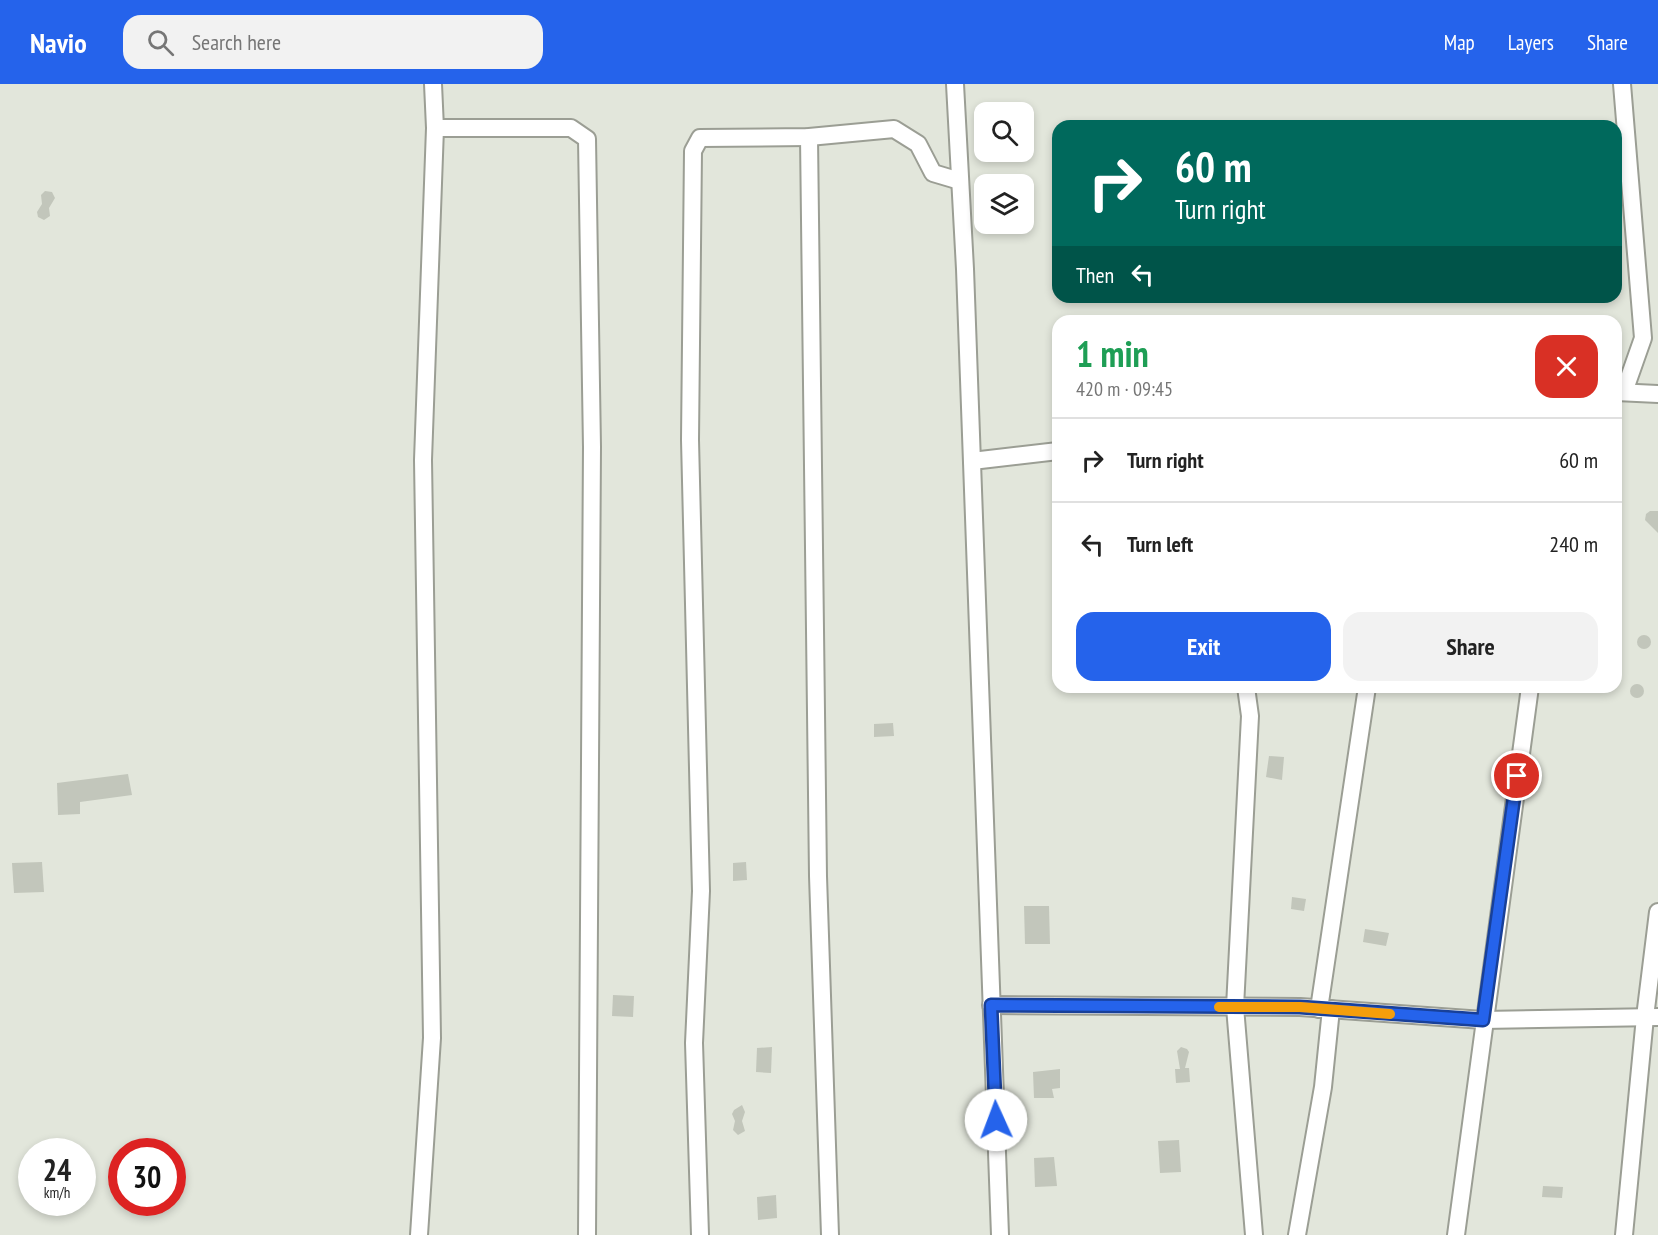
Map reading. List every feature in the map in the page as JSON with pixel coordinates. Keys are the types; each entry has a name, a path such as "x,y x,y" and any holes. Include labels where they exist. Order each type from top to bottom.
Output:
{"street":[{"path":"420,1235 432,1038 423,460 435,128 433,84"},
{"path":"955,84 972,461 1000,1235"},
{"path":"1622,84 1643,338 1622,387"},
{"path":"435,128 572,128 587,139 592,447 587,1235"},
{"path":"700,1235 698,1100 694,1043 701,891 690,440 693,151 700,138 809,137 894,129 918,144 933,173 960,181"},
{"path":"809,137 818,876 830,1235"},
{"path":"1622,392 1658,394"},
{"path":"972,461 1052,452"},
{"path":"1247,693 1250,716 1235,1007 1254,1235"},
{"path":"1297,1235 1323,1086 1325,1009 1366,693"},
{"path":"1456,1235 1483,1020 1529,693"},
{"path":"1624,1235 1651,1017 1658,912"},
{"path":"991,1005 1325,1009 1483,1020 1651,1017"}],"building":[{"path":"45,191 52,192 55,198 49,208 50,216 44,220 38,217 37,212 42,204 41,195"},
{"path":"1650,511 1658,511 1658,533 1645,520 1646,514"},
{"path":"1641,635 1647,635 1651,642 1647,649 1641,649 1637,645 1637,639"},
{"path":"1634,684 1640,684 1644,691 1640,698 1634,698 1630,694 1630,688"},
{"path":"893,723 894,736 874,737 874,724"},
{"path":"1269,756 1284,757 1282,780 1266,777"},
{"path":"128,774 132,795 80,802 80,814 58,815 57,783"},
{"path":"42,862 44,892 14,893 12,863"},
{"path":"746,862 747,880 733,881 733,863"},
{"path":"1292,897 1306,899 1304,911 1291,909"},
{"path":"1024,906 1049,906 1050,944 1025,944"},
{"path":"1365,929 1389,933 1386,946 1363,942"},
{"path":"613,995 634,996 633,1017 612,1016"},
{"path":"772,1047 771,1073 756,1072 757,1048"},
{"path":"1181,1047 1189,1052 1185,1068 1189,1068 1190,1082 1176,1083 1175,1069 1180,1069 1177,1051"},
{"path":"1060,1069 1060,1088 1052,1089 1054,1098 1034,1098 1033,1072"},
{"path":"742,1105 745,1112 742,1121 745,1131 738,1135 733,1130 735,1121 732,1114"},
{"path":"1179,1140 1181,1172 1160,1173 1158,1141"},
{"path":"1054,1157 1057,1186 1035,1187 1034,1158"},
{"path":"1543,1186 1563,1187 1562,1198 1542,1197"},
{"path":"776,1195 777,1218 758,1220 757,1197"}],"slow traffic":[{"path":"1219,1007 1300,1007 1390,1014"}],"route":[{"path":"996,1120 991,1005 1300,1007 1483,1020 1517,776"}]}
